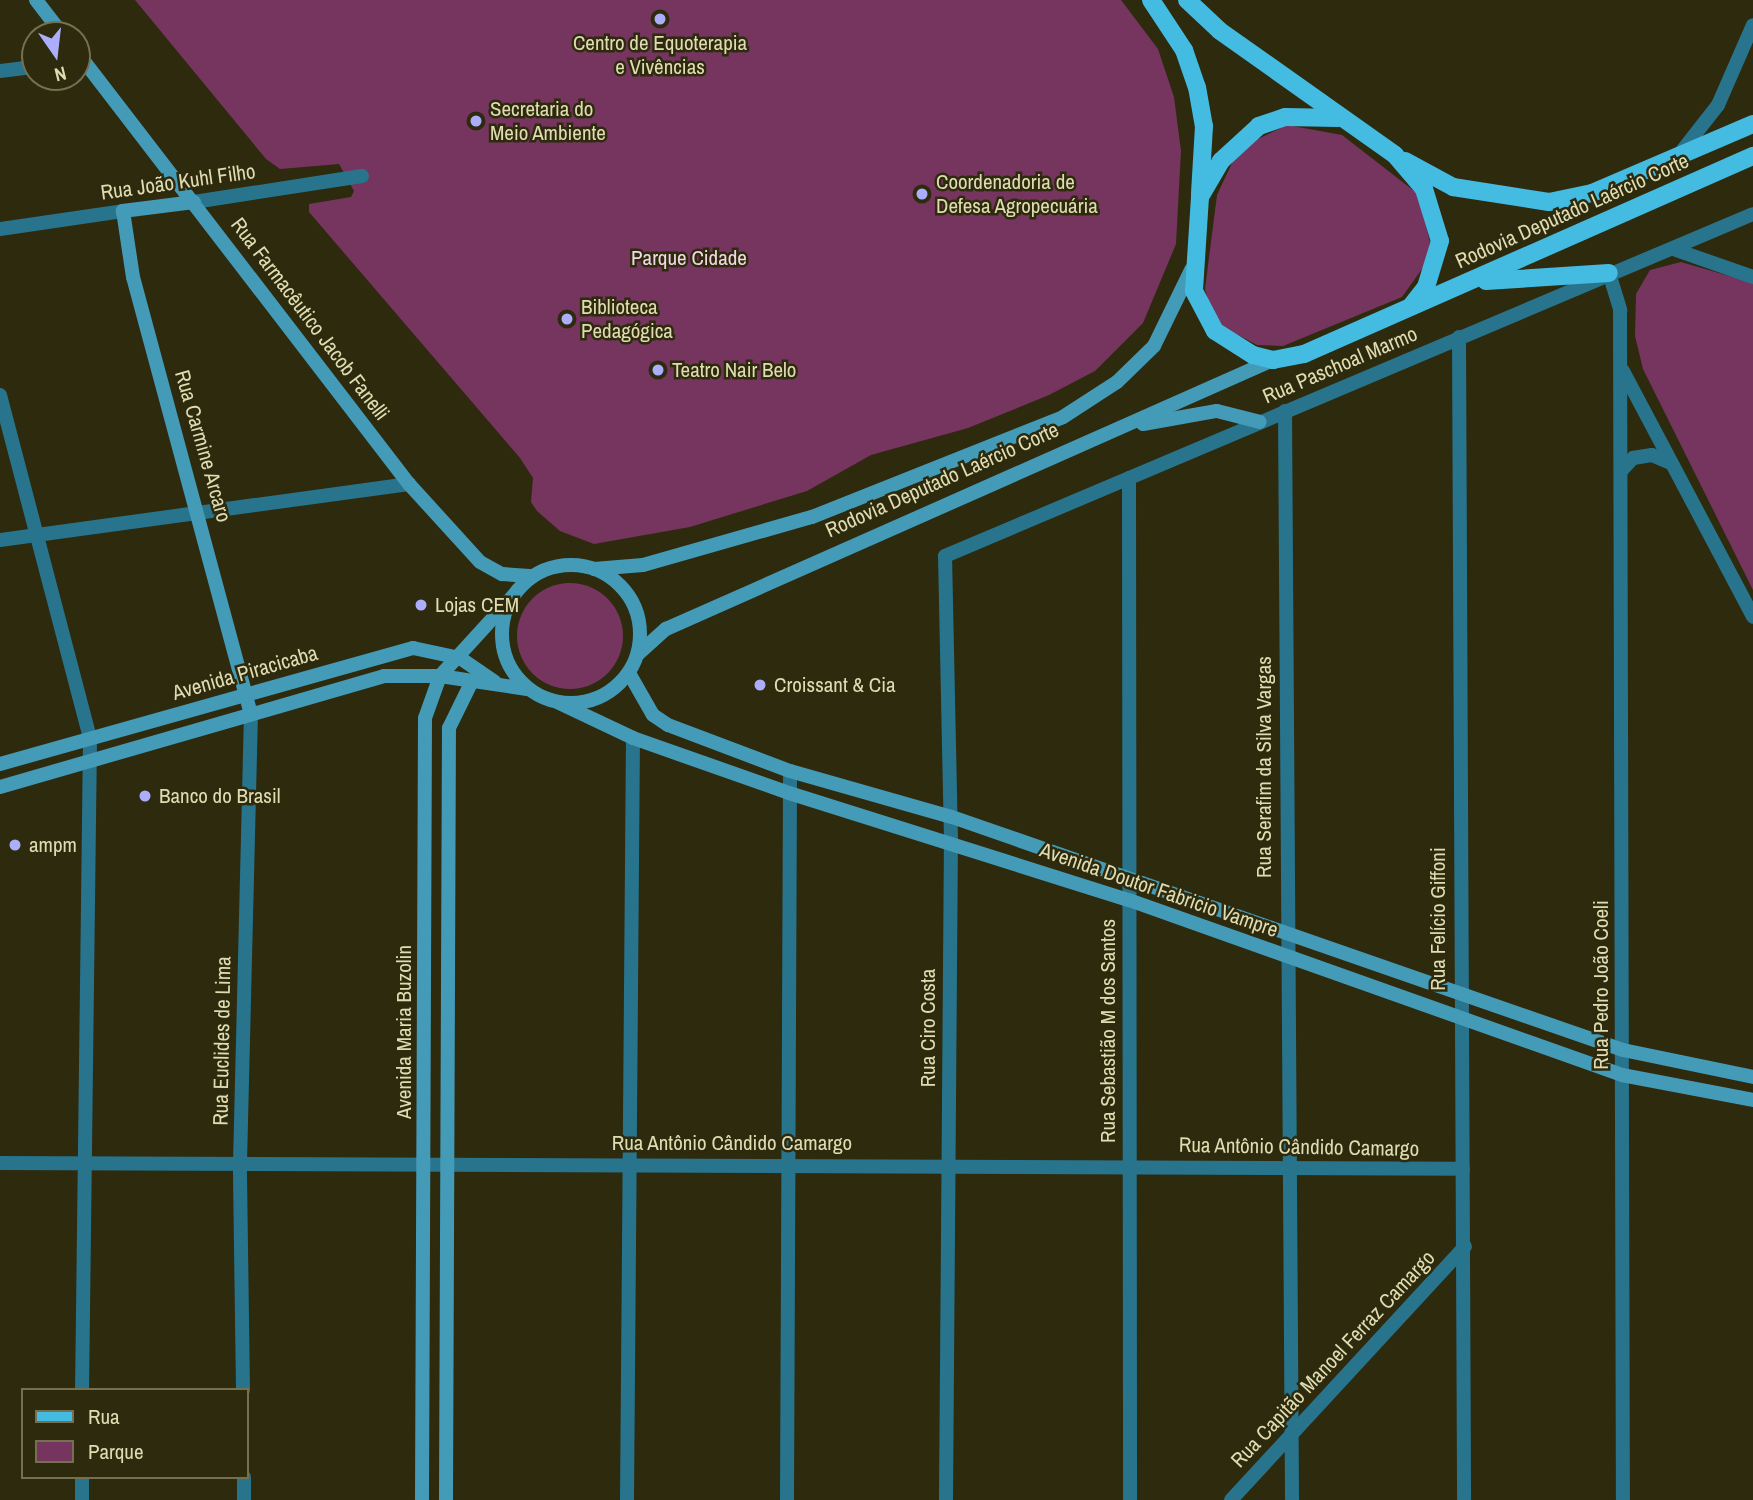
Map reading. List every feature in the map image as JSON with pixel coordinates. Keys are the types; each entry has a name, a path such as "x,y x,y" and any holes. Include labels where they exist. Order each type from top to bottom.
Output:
{"main road":[{"path":"36,0 52,21"},
{"path":"1151,0 1178,39 1197,88 1204,125 1200,197 1191,270 1215,331 1231,346 1273,360 1304,354 1410,308 1426,287 1440,241 1424,189 1395,155 1338,118 1187,0"},
{"name":"Rua Farmacêutico Jacob Fanelli","path":"91,73 194,202 410,484 480,562 502,574 533,576"},
{"path":"1200,197 1221,161 1259,126 1285,117 1338,118"},
{"name":"Rodovia Deputado Laércio Corte","path":"1395,155 1453,187 1525,201 1592,193 1675,160 1753,124"},
{"name":"Rodovia Deputado Laércio Corte","path":"1410,308 1753,156"},
{"name":"Rua João Kuhl Filho","path":"123,211 194,202"},
{"name":"Rua Carmine Arcaro","path":"123,211 133,277 200,510 248,693"},
{"name":"Rodovia Deputado Laércio Corte","path":"594,569 643,565 812,517 1063,416 1117,382 1154,346 1191,270"},
{"path":"1466,284 1609,274"},
{"name":"Rodovia Deputado Laércio Corte","path":"638,654 666,629 1082,442 1273,360"},
{"path":"1082,442 1183,412 1217,411 1260,422"},
{"path":"553,567 594,569 613,579 637,612 638,654 629,673 597,699 557,702 527,689 504,655 501,635 513,596 533,576 553,567"},
{"name":"Avenida Maria Buzolin","path":"422,1500 425,718 440,676 460,658 513,596"},
{"name":"Avenida Piracicaba","path":"0,764 413,648 460,658 495,683"},
{"name":"Avenida Doutor Fabricio Vampre","path":"629,673 653,715 668,725 790,771 952,817 1129,877 1459,996 1623,1050 1753,1077"},
{"name":"Avenida Piracicaba","path":"0,787 384,676 440,676 527,689"},
{"name":"Avenida Maria Buzolin","path":"446,1500 449,728 472,681"},
{"name":"Rua Euclides de Lima","path":"248,693 251,714"},
{"name":"Avenida Doutor Fabricio Vampre","path":"557,702 633,738 789,793 951,841 1129,900 1622,1075 1753,1100"}],"street":[{"path":"1675,160 1718,105 1753,25"},
{"path":"0,71 21,69"},
{"name":"Rua João Kuhl Filho","path":"194,202 362,176"},
{"name":"Rua João Kuhl Filho","path":"0,229 123,211"},
{"name":"Rua Paschoal Marmo","path":"945,556 1609,274 1676,250 1753,214"},
{"path":"1676,250 1753,277"},
{"name":"Rua Pedro João Coeli","path":"1609,274 1620,310 1623,1500"},
{"name":"Rua Felício Giffoni","path":"1459,337 1459,1018 1465,1246 1464,1500"},
{"path":"1620,367 1753,617"},
{"path":"0,395 90,739 82,1163 82,1388"},
{"name":"Rua Serafim da Silva Vargas","path":"1286,411 1284,955 1292,1500"},
{"path":"1621,471 1633,458 1652,455 1671,463"},
{"name":"Rua Sebastião M dos Santos","path":"1129,478 1130,1500"},
{"path":"0,540 200,510 410,484"},
{"name":"Rua Ciro Costa","path":"945,556 952,817 946,1500"},
{"name":"Rua Euclides de Lima","path":"243,1388 240,1163 251,714"},
{"path":"627,1500 633,738"},
{"path":"787,1500 786,1164 790,771"},
{"name":"Rua Antônio Cândido Camargo","path":"0,1163 628,1163 1463,1169"},
{"name":"Rua Capitão Manoel Ferraz Camargo","path":"1231,1500 1465,1246"},
{"path":"82,1479 82,1500"},
{"path":"244,1479 244,1500"}],"green space":[{"name":"Parque Cidade","path":"135,0 1121,0 1158,49 1174,97 1181,151 1176,244 1143,323 1095,371 1049,395 968,428 871,455 807,491 690,527 594,544 560,531 537,511 531,502 533,478 520,458 309,212 309,204 351,197 354,191 339,164 280,169 266,159"},
{"path":"1287,125 1342,135 1418,194 1430,242 1427,262 1402,297 1283,346 1257,345 1223,327 1210,308 1205,289 1217,195 1239,148"},
{"path":"1681,262 1753,283 1753,590 1643,369 1635,336 1636,294 1650,270"},
{"path":"570,583 590,587 608,598 619,616 623,636 619,656 608,674 590,685 570,689 550,685 532,674 521,656 517,636 521,616 532,598 550,587"}],"place":[{"name":"Centro de Equoterapia e Vivências","path":"660,19"},
{"name":"Secretaria do Meio Ambiente","path":"476,121"},
{"name":"Coordenadoria de Defesa Agropecuária","path":"922,194"},
{"name":"Biblioteca Pedagógica","path":"567,319"},
{"name":"Teatro Nair Belo","path":"658,370"},
{"name":"Lojas CEM","path":"421,605"},
{"name":"Croissant & Cia","path":"760,685"},
{"name":"Banco do Brasil","path":"145,796"},
{"name":"ampm","path":"15,845"}]}
